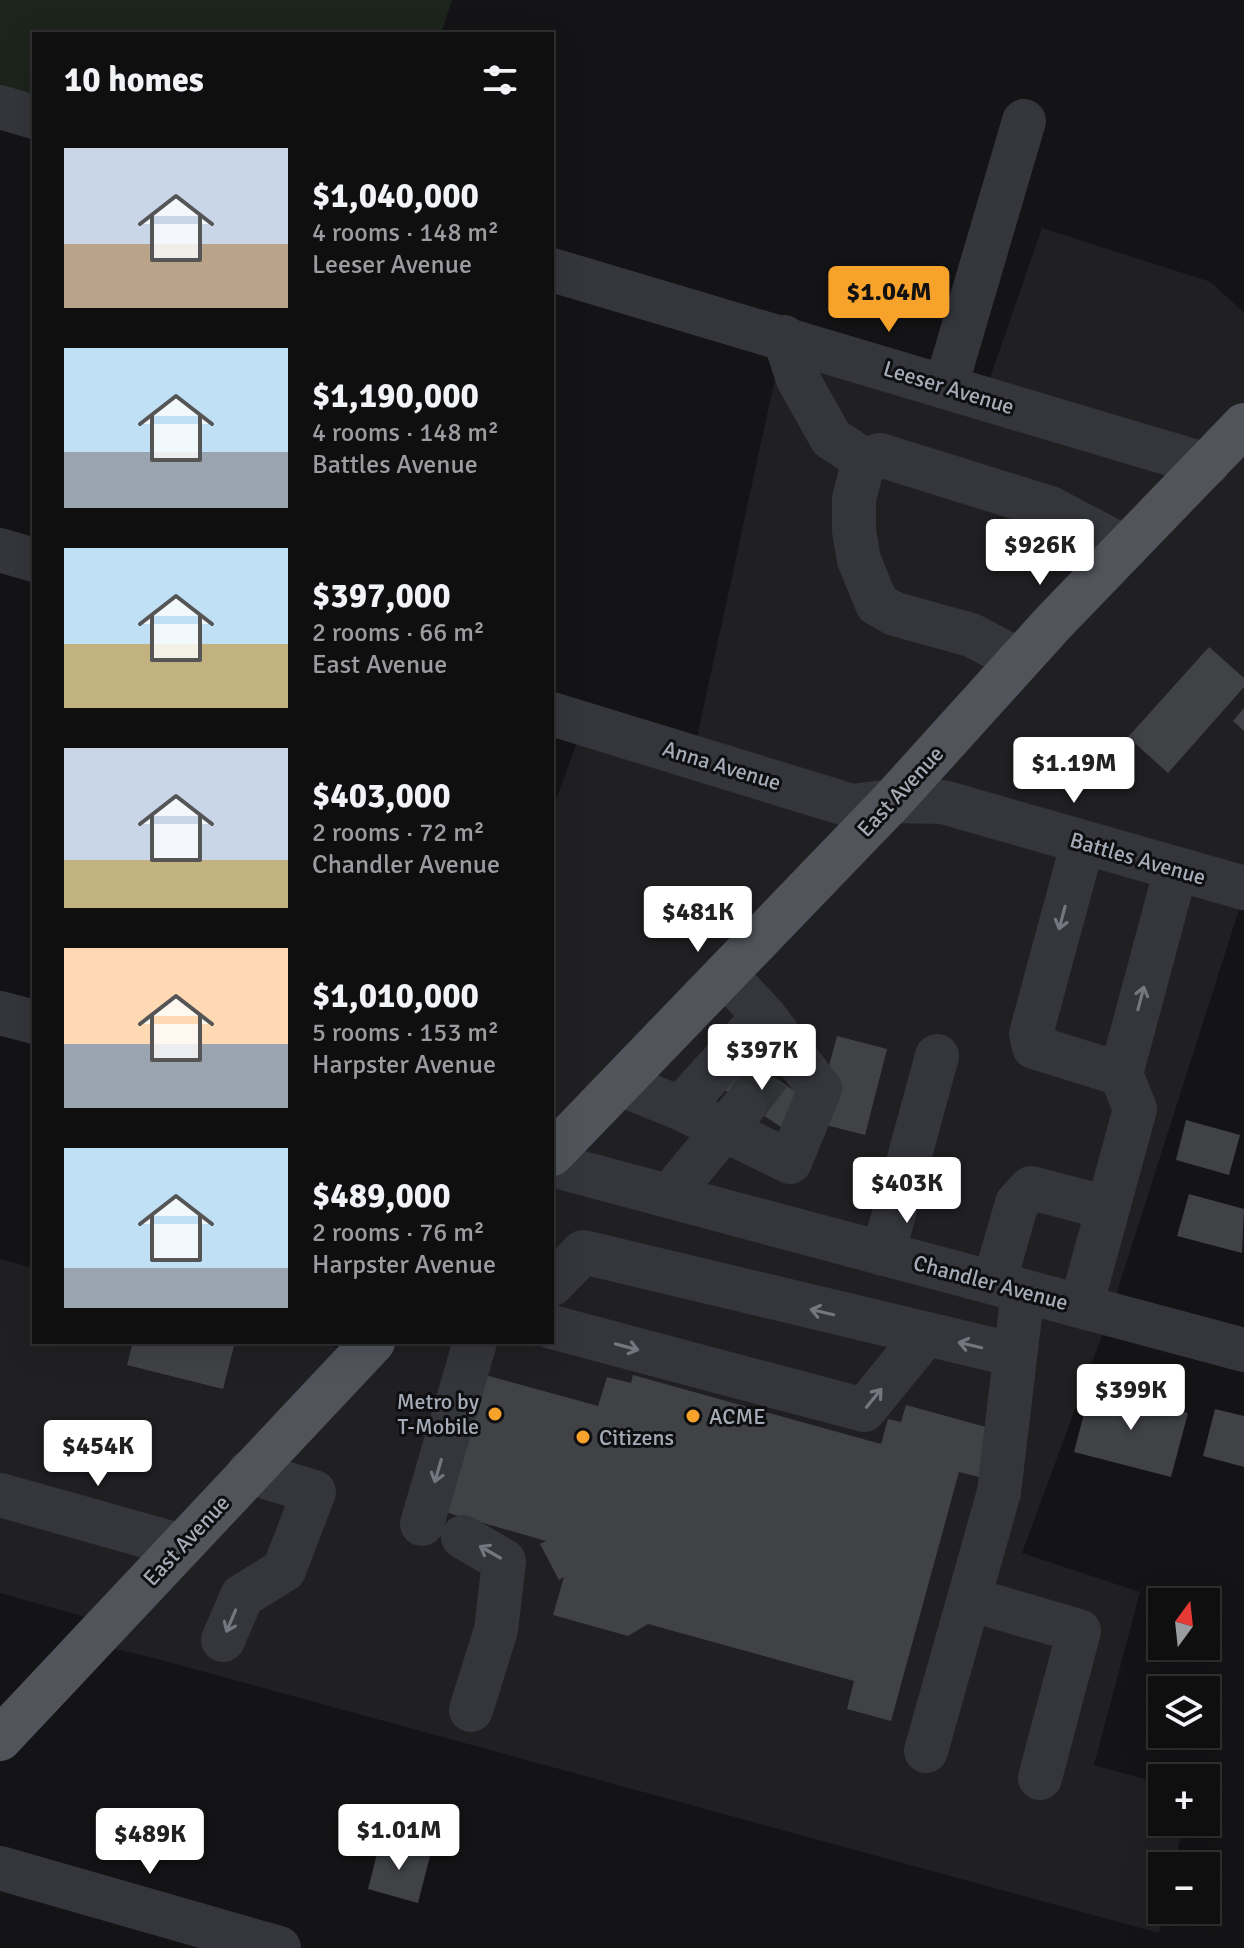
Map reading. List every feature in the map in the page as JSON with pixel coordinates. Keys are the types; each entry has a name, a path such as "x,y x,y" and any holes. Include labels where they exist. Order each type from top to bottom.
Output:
{"main road":[{"name":"East Avenue","path":"554,1152 892,801 1019,660 1244,425"},
{"name":"East Avenue","path":"0,1739 178,1545 371,1344"}],"street":[{"path":"0,107 32,116"},
{"path":"946,386 1024,121"},
{"name":"Leeser Avenue","path":"554,271 1207,465"},
{"path":"784,337 798,379 831,438 864,460"},
{"path":"864,460 880,455 1050,508 1126,548"},
{"path":"864,460 854,499 854,531 859,560 877,604 895,614 971,635 1019,660"},
{"path":"0,550 32,559"},
{"name":"Anna Avenue","path":"554,715 852,806 892,801"},
{"name":"Battles Avenue","path":"892,801 943,802 1244,888"},
{"path":"1083,842 1031,1034 1034,1047 1121,1074"},
{"path":"1081,1306 1135,1109 1121,1074 1176,869"},
{"path":"725,974 790,1162"},
{"path":"0,1013 32,1021"},
{"path":"883,1254 937,1056"},
{"path":"680,1108 759,1074"},
{"path":"669,1196 759,1074"},
{"path":"620,1084 680,1108 759,1074 820,1089 790,1162 759,1220"},
{"name":"Chandler Avenue","path":"554,1166 1244,1350"},
{"path":"926,1751 999,1492 1015,1355 1008,1287 1017,1203 1031,1188 1108,1208"},
{"path":"554,1282 583,1252 1015,1355"},
{"path":"554,1328 864,1410 925,1335"},
{"path":"422,1524 474,1344"},
{"path":"223,1640 242,1596 284,1570 314,1492 249,1472"},
{"path":"0,1495 178,1545"},
{"path":"463,1537 504,1561 496,1630 471,1710"},
{"path":"969,1599 1079,1631 1040,1778"},
{"path":"0,1868 279,1948"}],"shaded area":[{"path":"0,0 452,0 442,32 32,32 32,103 0,94"},
{"path":"1042,228 1211,282 1244,313 1244,894 1110,1314 1022,1553 1140,1592 1094,1765 1148,1780 1148,1836 1181,1836 1177,1852 1148,1852 1148,1924 1161,1924 1159,1933 150,1657 88,1643 106,1623 0,1593 0,1259 32,1267 32,1344 324,1344 362,1354 371,1344 554,1344 554,805 584,724 693,756 784,337 983,398"}],"building":[{"path":"1209,647 1244,678 1244,687 1168,773 1128,737"},
{"path":"1244,708 1244,731 1233,721"},
{"path":"837,1036 887,1049 865,1135 814,1122"},
{"path":"739,1055 804,1097 784,1129 719,1086"},
{"path":"1186,1120 1240,1135 1229,1175 1176,1160"},
{"path":"1189,1194 1244,1209 1242,1253 1177,1236"},
{"path":"132,1344 234,1344 223,1389 127,1365"},
{"path":"478,1373 598,1406 607,1377 631,1383 633,1375 881,1444 888,1419 901,1422 906,1405 993,1429 979,1477 959,1472 891,1721 847,1709 854,1681 648,1624 628,1636 553,1615 564,1577 559,1580 540,1544 546,1541 445,1512"},
{"path":"1091,1387 1188,1413 1171,1477 1074,1452"},
{"path":"1215,1409 1244,1416 1244,1467 1203,1456"},
{"path":"380,1842 430,1856 418,1903 368,1889"}],"tunnel":[{"path":"746,1104 769,1074"}],"place":[{"name":"Metro by T-Mobile","path":"495,1414"},
{"name":"ACME","path":"693,1416"},
{"name":"Citizens","path":"583,1437"}]}
